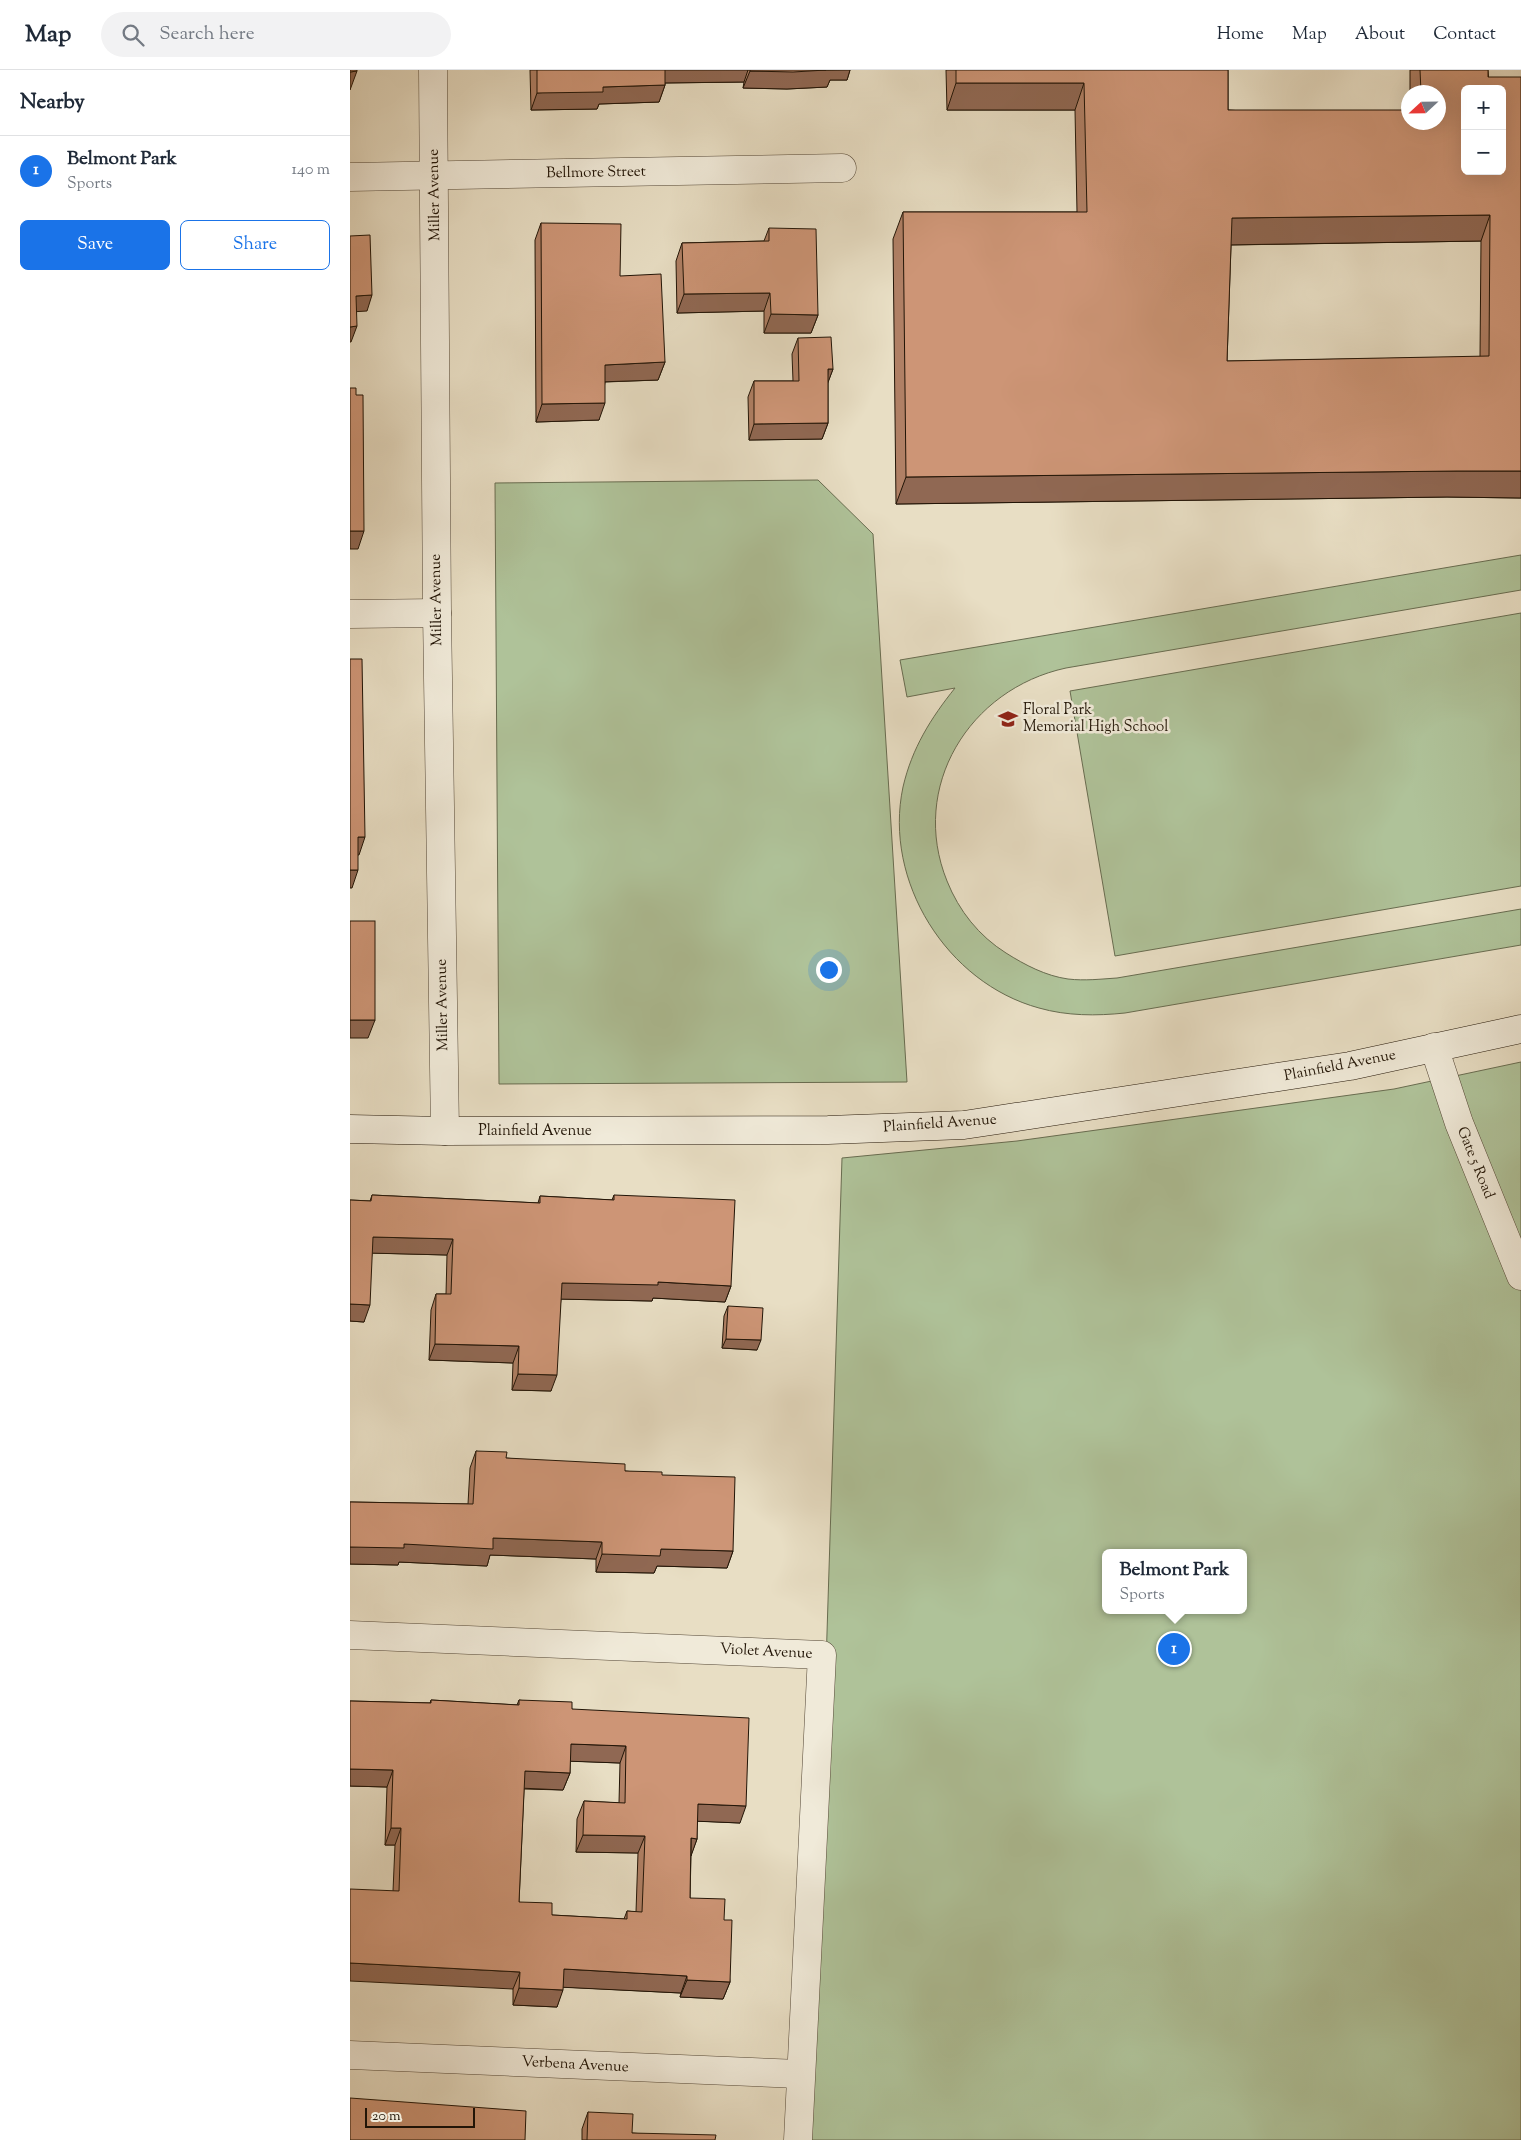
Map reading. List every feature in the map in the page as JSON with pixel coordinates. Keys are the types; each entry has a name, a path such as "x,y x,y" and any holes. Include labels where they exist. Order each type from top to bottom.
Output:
{"street":[{"name":"Miller Avenue","path":"433,70 437,613 445,1131"},
{"name":"Bellmore Street","path":"350,177 842,168"},
{"path":"350,614 437,613"},
{"name":"Plainfield Avenue","path":"350,1129 445,1131 828,1130 964,1125 1350,1066 1521,1029"},
{"name":"Gate 5 Road","path":"1434,1048 1459,1123 1521,1276"},
{"name":"Violet Avenue","path":"350,1635 822,1655 800,2074"},
{"name":"Verbena Avenue","path":"350,2055 800,2074"},
{"path":"798,2140 800,2074"}],"green space":[{"path":"818,480 873,534 907,1082 499,1084 495,483"},
{"path":"1521,555 1521,590 1066,668 1031,679 1001,697 976,720 956,747 942,778 936,811 937,846 947,881 957,903 971,922 987,939 1006,953 1036,969 1060,978 1093,980 1117,978 1521,909 1521,945 1125,1013 1082,1015 1060,1013 1039,1008 1006,995 976,976 950,952 929,923 913,892 903,858 899,822 903,787 917,746 938,711 955,688 907,697 900,660"},
{"path":"1521,613 1521,886 1115,956 1070,691"},
{"path":"1521,1062 1521,2140 811,2140 842,1158 1017,1141 1394,1089"}],"building":[{"path":"537,70 665,70 665,85 603,87 603,92 537,93"},
{"path":"750,70 826,70 793,72"},
{"path":"956,70 1228,70 1228,110 1401,110 1401,130 1446,130 1446,85 1421,85 1420,70 1488,70 1488,77 1521,77 1521,471 906,477 903,212 1087,212 1084,83 956,83","holes":["1490,215 1489,356 1227,361 1232,218"]},
{"path":"541,223 621,224 620,276 661,274 665,362 605,365 605,403 542,404"},
{"path":"769,228 816,229 818,315 771,314 770,293 684,294 682,243 769,241"},
{"path":"370,235 372,295 356,296 357,326 350,327 350,236"},
{"path":"831,337 833,369 828,369 828,423 754,424 754,381 799,381 798,338"},
{"path":"350,388 356,388 356,395 363,395 364,531 350,531"},
{"path":"350,659 362,659 365,837 358,837 358,870 350,870"},
{"path":"350,921 375,921 375,1020 350,1020"},
{"path":"372,1195 540,1203 540,1196 614,1200 614,1195 735,1200 731,1286 658,1282 658,1285 562,1283 557,1375 518,1374 519,1346 435,1344 436,1294 451,1294 453,1239 373,1237 370,1305 350,1304 350,1200 371,1201"},
{"path":"728,1306 763,1308 761,1340 726,1339"},
{"path":"476,1451 507,1452 506,1458 625,1464 625,1471 662,1472 662,1475 735,1477 733,1551 661,1549 660,1556 602,1554 602,1542 493,1538 493,1549 404,1544 404,1548 350,1547 350,1502 473,1504"},
{"path":"431,1700 519,1705 519,1700 572,1702 572,1709 749,1718 746,1806 698,1804 697,1839 691,1838 690,1898 725,1899 724,1920 732,1920 730,1982 687,1980 687,1976 564,1969 563,1990 519,1988 520,1972 350,1963 350,1889 399,1891 401,1828 391,1828 393,1770 350,1769 350,1701 431,1703","holes":["571,1744 626,1746 625,1803 584,1801 583,1835 645,1836 642,1912 627,1911 627,1919 552,1915 552,1903 519,1902 525,1771 570,1773"]},
{"path":"350,2098 526,2111 525,2140 350,2140"},
{"path":"588,2112 633,2114 632,2133 716,2135 715,2140 587,2140"}],"place":[{"name":"Floral Park Memorial High School","path":"1008,719"},
{"name":"Belmont Park","path":"1174,1649"}]}
